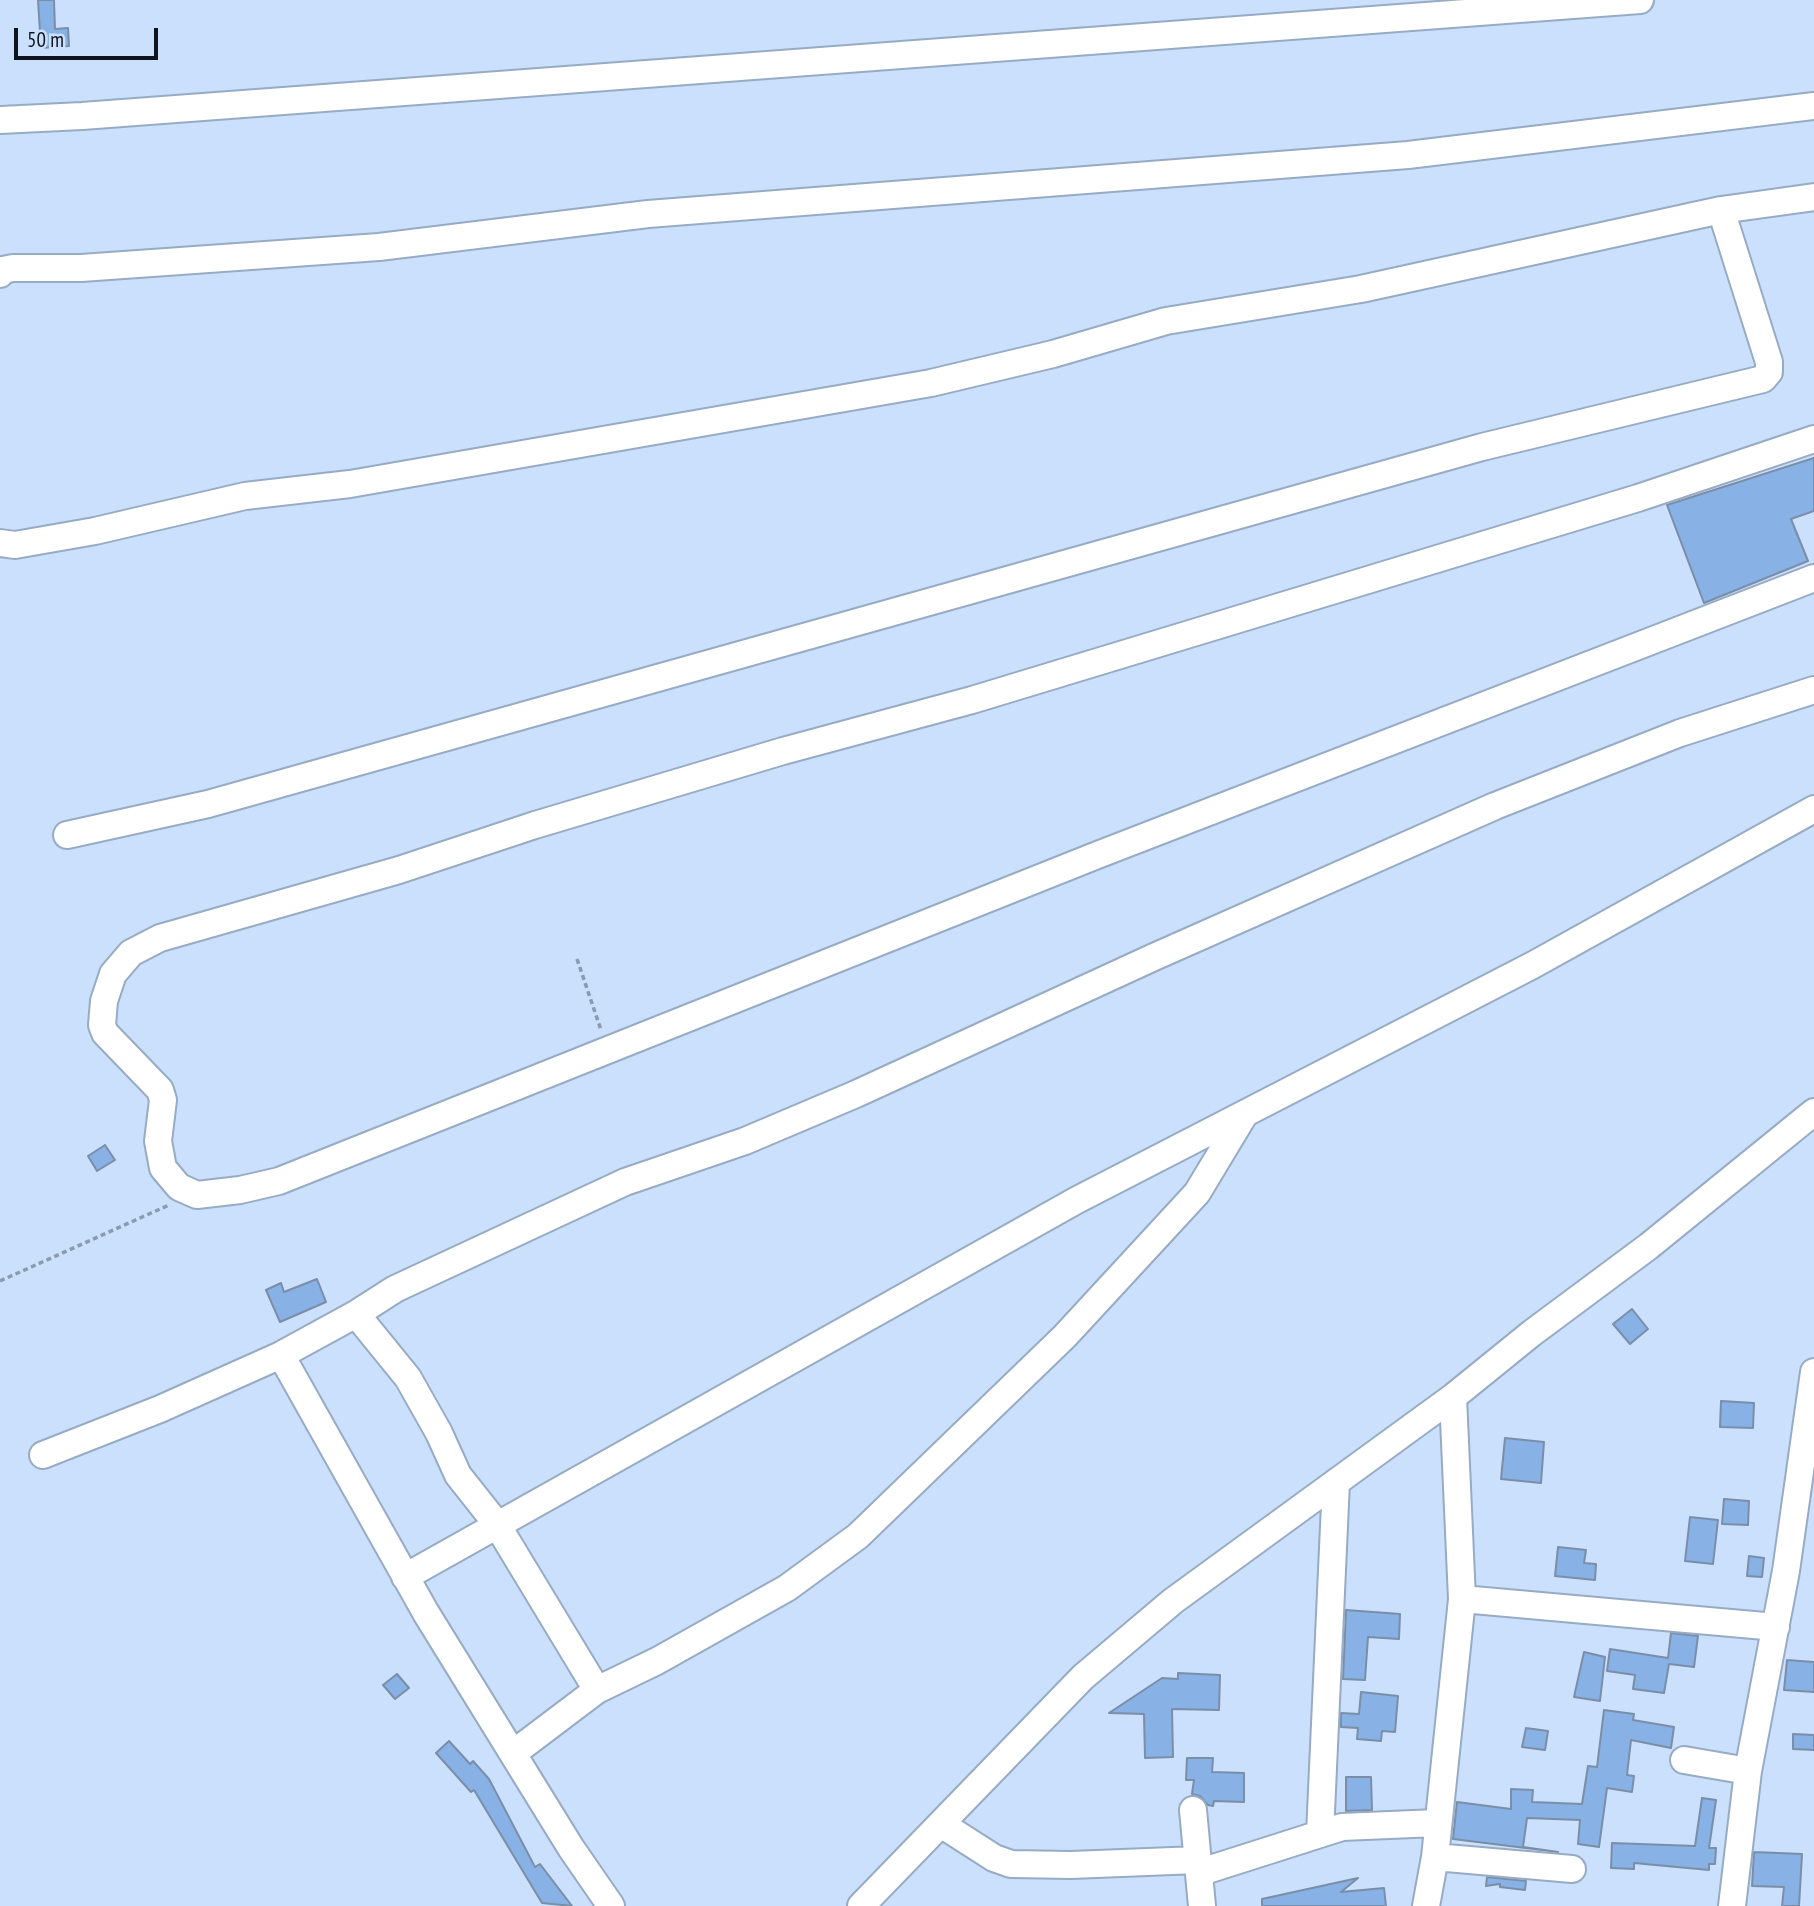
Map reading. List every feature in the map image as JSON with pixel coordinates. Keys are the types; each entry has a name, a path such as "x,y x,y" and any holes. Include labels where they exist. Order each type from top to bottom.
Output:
{"street":[{"path":"0,120 82,117 1640,0"},
{"path":"0,274 3,270 13,268 81,268 379,247 648,214 1408,155 1814,106"},
{"path":"0,543 15,545 95,531 245,496 351,484 931,383 1053,354 1166,321 1360,289 1721,210 1814,197"},
{"path":"67,835 208,804 1482,447 1763,379 1769,372 1769,362 1721,210"},
{"path":"1814,439 1638,498 1371,579 972,699 757,758 535,825 399,870 145,943 131,953 113,974 104,1001 102,1026 105,1033 160,1090 163,1100 158,1141 163,1168 179,1187 197,1195 240,1190 279,1181 1100,853 1814,578"},
{"path":"44,1455 160,1409 281,1355 395,1289 625,1182 745,1141 856,1094 1154,957 1495,806 1680,733 1814,690"},
{"path":"405,1577 496,1523 1077,1200 1532,965 1814,809"},
{"path":"861,1906 1083,1677 1173,1601 1452,1397 1532,1333 1649,1246 1814,1112"},
{"path":"515,1752 597,1690 657,1661 787,1588 858,1536 1055,1346 1197,1193 1244,1115"},
{"path":"356,1314 408,1378 439,1433 458,1475 496,1523 597,1690"},
{"path":"281,1355 405,1577 515,1752 571,1848 611,1906"},
{"path":"1731,1906 1748,1771 1776,1627 1814,1372"},
{"path":"1426,1906 1435,1857 1462,1599 1452,1397"},
{"path":"1320,1833 1336,1482"},
{"path":"1462,1599 1776,1627"},
{"path":"1684,1760 1748,1771"},
{"path":"1193,1810 1202,1906"},
{"path":"941,1824 993,1858 1011,1864 1199,1866 1320,1833 1365,1824 1437,1823"},
{"path":"1435,1857 1572,1869"}],"path":[{"path":"577,959 607,1049"},
{"path":"0,1281 171,1203 197,1195"}],"building":[{"path":"38,0 54,0 55,29 68,28 69,46 41,48"},
{"path":"1814,458 1814,511 1791,519 1808,561 1704,603 1667,505"},
{"path":"105,1145 115,1160 97,1171 88,1156"},
{"path":"317,1279 326,1302 280,1322 266,1290 281,1283 284,1292"},
{"path":"1632,1309 1648,1329 1630,1344 1613,1324"},
{"path":"1721,1401 1754,1403 1753,1428 1720,1427"},
{"path":"1505,1438 1544,1442 1541,1483 1501,1479"},
{"path":"1724,1499 1749,1501 1748,1525 1722,1524"},
{"path":"1690,1517 1718,1520 1713,1564 1685,1561"},
{"path":"1558,1547 1586,1550 1584,1563 1596,1564 1595,1580 1555,1576"},
{"path":"1749,1556 1764,1558 1762,1577 1747,1576"},
{"path":"1346,1610 1400,1614 1399,1639 1368,1637 1365,1680 1343,1679"},
{"path":"1671,1633 1698,1636 1694,1667 1669,1664 1664,1693 1633,1689 1635,1675 1607,1671 1610,1649 1668,1658"},
{"path":"1584,1652 1605,1657 1600,1701 1574,1697"},
{"path":"1787,1660 1814,1662 1814,1692 1784,1690"},
{"path":"1178,1673 1220,1675 1219,1710 1172,1709 1173,1757 1145,1758 1144,1714 1109,1713 1162,1678 1178,1679"},
{"path":"397,1674 409,1688 395,1699 383,1685"},
{"path":"1361,1692 1398,1696 1395,1732 1382,1731 1381,1741 1357,1739 1358,1728 1341,1727 1341,1713 1359,1714"},
{"path":"1604,1710 1634,1714 1633,1720 1674,1727 1671,1748 1631,1740 1627,1775 1634,1776 1632,1792 1607,1788 1599,1847 1578,1844 1580,1820 1527,1818 1523,1847 1558,1852 1453,1839 1457,1802 1511,1809 1511,1789 1533,1790 1532,1802 1582,1804 1588,1766 1597,1767"},
{"path":"1526,1728 1548,1731 1545,1750 1522,1747"},
{"path":"1793,1734 1814,1735 1814,1750 1793,1749"},
{"path":"449,1741 470,1764 473,1761 489,1779 535,1867 540,1864 572,1906 542,1903 474,1790 471,1792 436,1753"},
{"path":"1187,1758 1213,1758 1212,1772 1244,1773 1244,1802 1214,1801 1213,1806 1208,1805 1200,1796 1192,1794 1194,1780 1186,1780"},
{"path":"1346,1777 1371,1777 1372,1810 1346,1811"},
{"path":"1702,1798 1716,1800 1709,1848 1716,1848 1715,1864 1709,1864 1709,1870 1634,1863 1634,1869 1611,1868 1612,1843 1695,1846"},
{"path":"1754,1852 1802,1854 1799,1906 1782,1906 1784,1887 1752,1886"},
{"path":"1487,1877 1526,1881 1525,1890 1500,1887 1500,1884 1486,1886"},
{"path":"1358,1878 1341,1892 1384,1888 1386,1906 1262,1906 1262,1899"}]}
